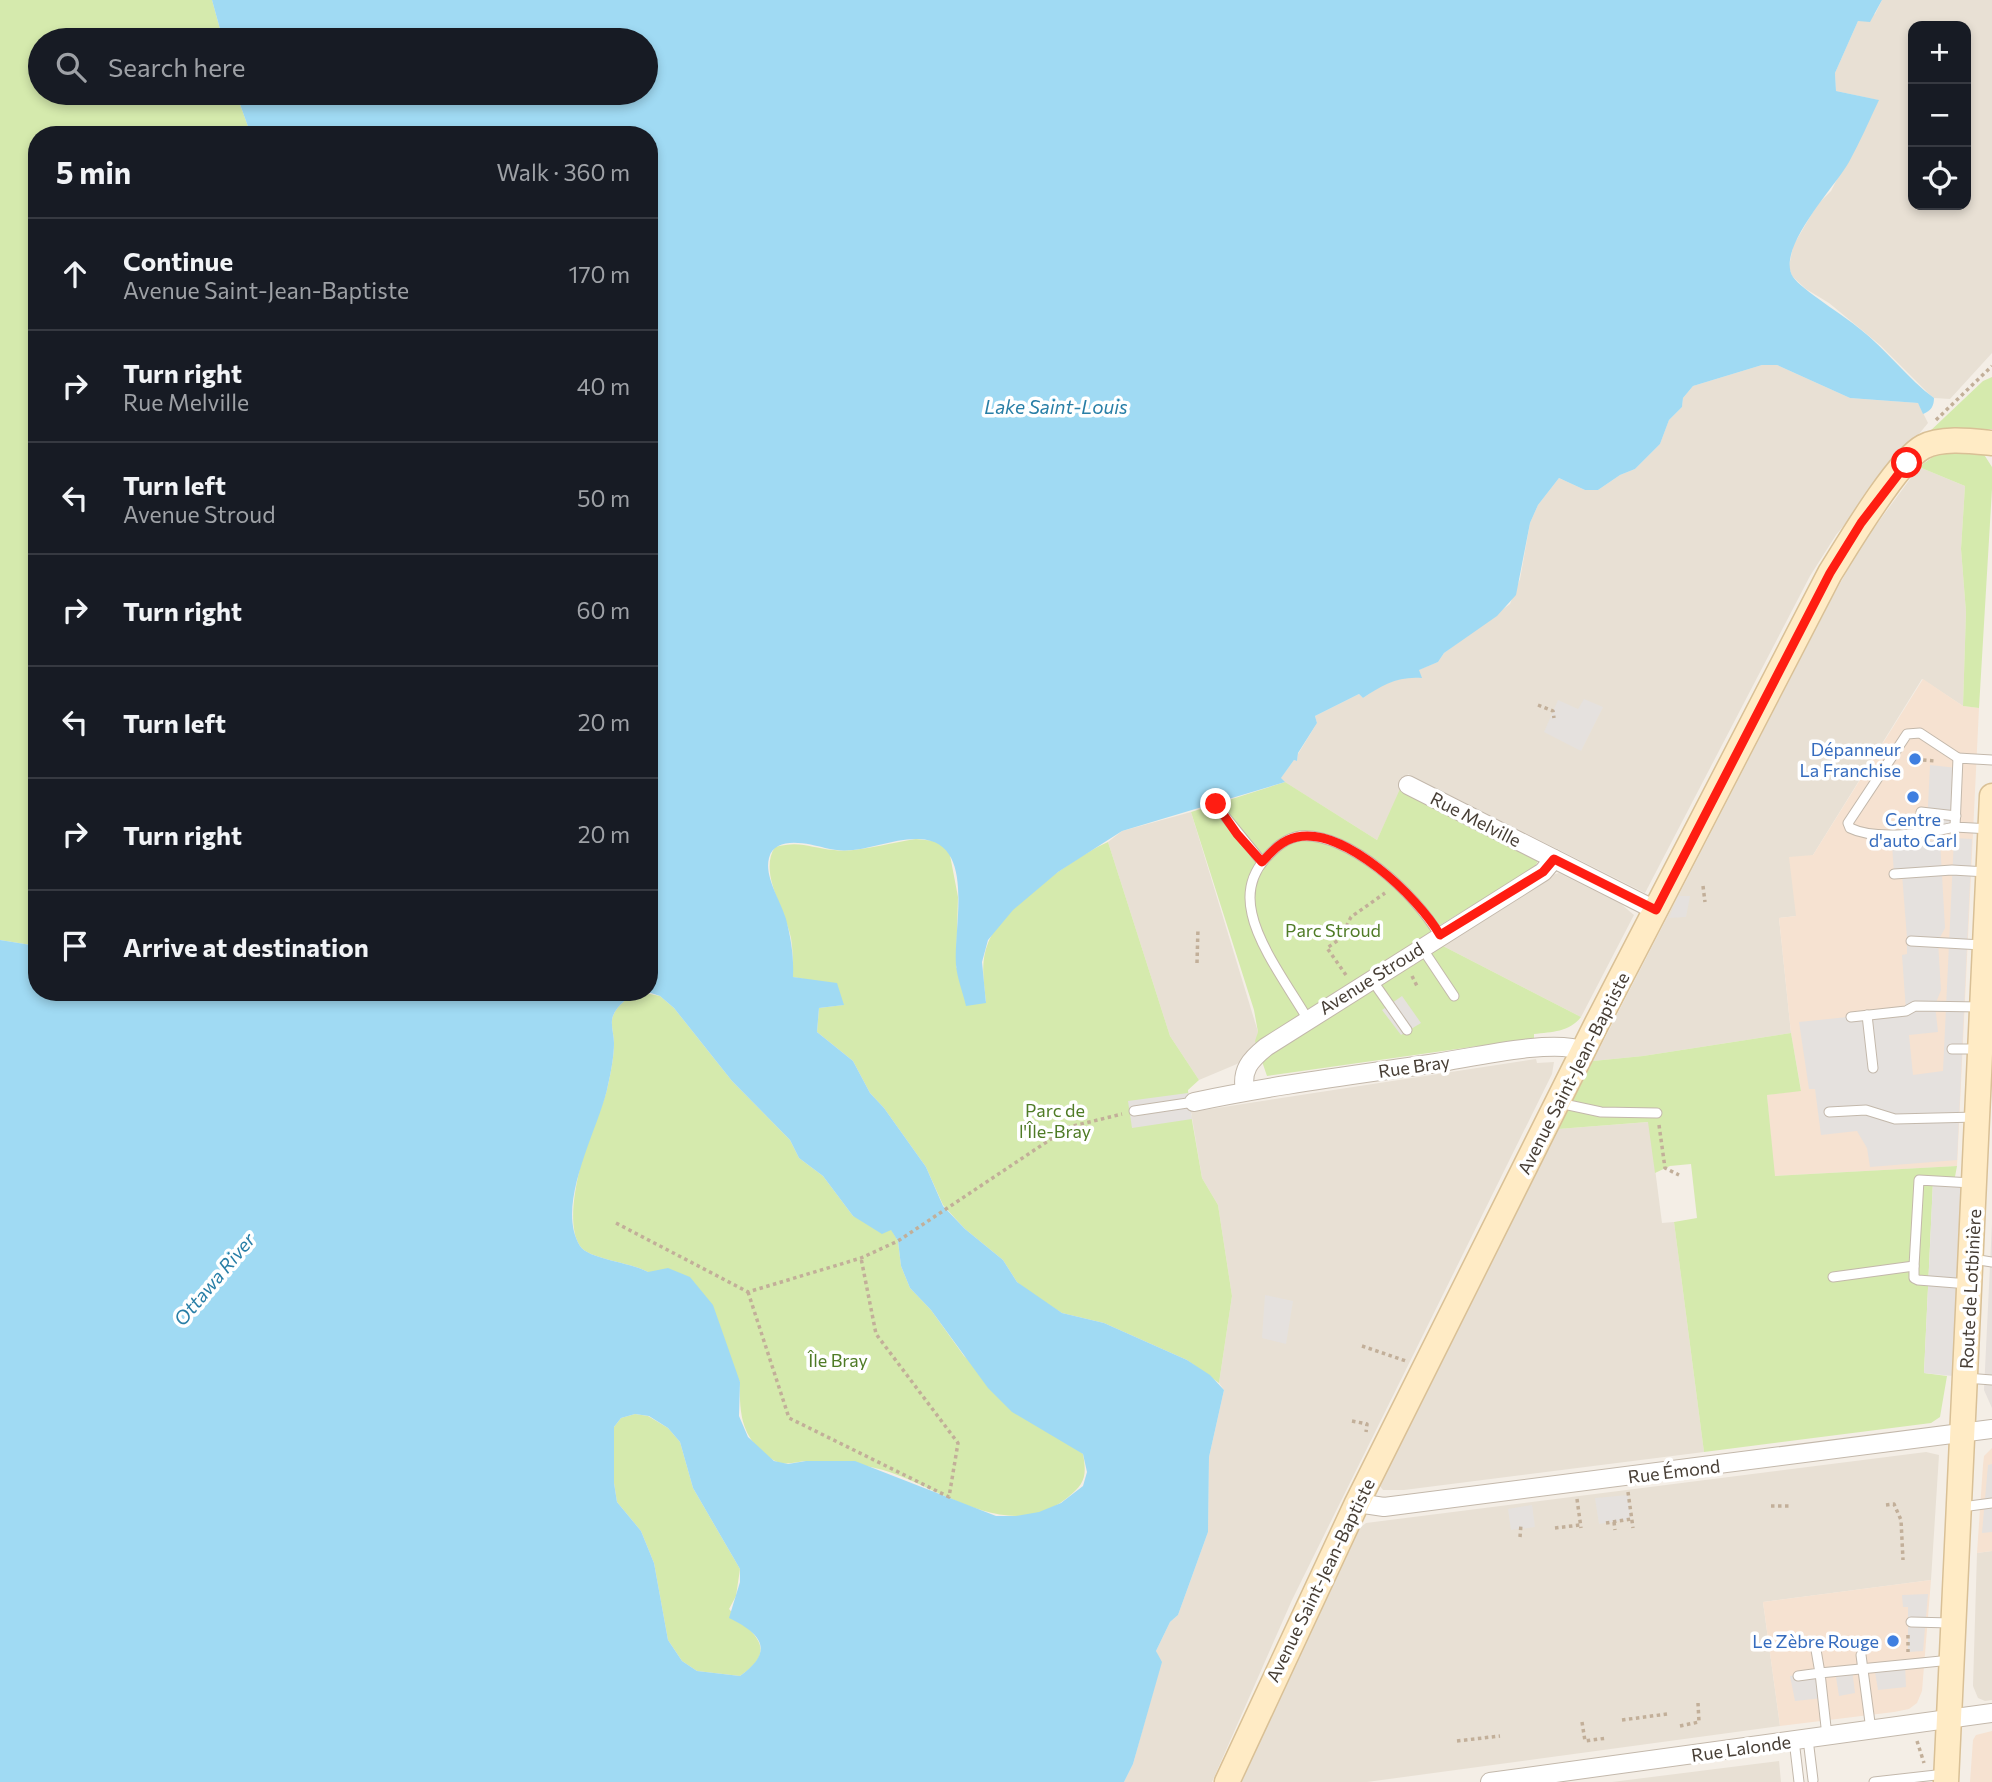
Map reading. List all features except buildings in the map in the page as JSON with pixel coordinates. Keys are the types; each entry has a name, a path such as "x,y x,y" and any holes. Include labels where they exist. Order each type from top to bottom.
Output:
{"street":[{"name":"Avenue Saint-Jean-Baptiste","path":"1227,1782 1357,1503 1583,1051 1777,674 1861,523 1919,449 1951,442 1992,443"},
{"name":"Rue Melville","path":"1408,785 1656,910"},
{"name":"Route de Lotbinière","path":"1947,1778 1971,1284 1982,1260 1978,1117 1986,1079 1982,1049 1992,796"},
{"name":"Avenue Stroud","path":"1245,1091 1243,1075 1248,1064 1266,1047 1307,1018 1543,872 1554,859"},
{"name":"Rue Bray","path":"1194,1102 1245,1091 1552,1047 1571,1047 1583,1051"},
{"name":"Rue Émond","path":"1357,1503 1384,1507 1992,1429"},
{"name":"Rue Lalonde","path":"1490,1782 1992,1713"}],"lane":[{"path":"1990,830 1955,827 1922,834 1855,831 1848,824 1907,734 1920,733 1958,758 1992,760"},
{"path":"1955,827 1958,758"},
{"path":"1216,804 1237,834 1262,862"},
{"path":"1922,812 1956,816"},
{"path":"1307,1018 1252,918 1251,886 1262,862 1277,847 1293,837 1317,837 1335,843 1398,884 1427,914 1440,935"},
{"path":"1894,874 1952,870 1989,873"},
{"path":"1911,941 1986,946"},
{"path":"1421,947 1454,996"},
{"path":"1371,978 1407,1030"},
{"path":"1851,1017 1906,1011 1915,1006 1984,1007"},
{"path":"1867,1015 1873,1068"},
{"path":"1952,1049 1982,1049"},
{"path":"1134,1111 1194,1102"},
{"path":"1558,1102 1601,1112 1657,1113"},
{"path":"1829,1112 1866,1110 1895,1119 1978,1117"},
{"path":"1971,1284 1914,1278 1919,1180 1978,1167"},
{"path":"1833,1278 1914,1266"},
{"path":"1966,1378 1992,1380"},
{"path":"1960,1508 1992,1503"},
{"path":"1911,1622 1954,1623"},
{"path":"1815,1644 1827,1736"},
{"path":"1861,1655 1871,1730"},
{"path":"1798,1676 1908,1662 1952,1660"},
{"path":"1801,1739 1814,1780"},
{"path":"1800,1782 1801,1739"},
{"path":"1874,1782 1947,1778"}],"path":[{"path":"1934,423 1992,366"},
{"path":"1538,705 1553,711 1554,718"},
{"path":"1355,988 1327,948 1340,939 1351,917 1398,884"},
{"path":"1703,886 1706,902"},
{"path":"1197,963 1198,928"},
{"path":"616,1223 748,1292 861,1258 898,1241 1069,1127 1091,1119 1134,1111"},
{"path":"1657,1113 1665,1168 1679,1175"},
{"path":"748,1292 789,1418 949,1497 958,1443 876,1334 861,1258"},
{"path":"1362,1346 1412,1363"},
{"path":"1352,1421 1367,1424 1366,1432"},
{"path":"1627,1491 1633,1528"},
{"path":"1555,1528 1581,1527 1577,1497"},
{"path":"1886,1505 1894,1504 1899,1512 1903,1560"},
{"path":"1771,1506 1790,1506"},
{"path":"1606,1523 1631,1519"},
{"path":"1614,1522 1615,1530"},
{"path":"1520,1537 1521,1524"},
{"path":"1908,1633 1908,1662"},
{"path":"1680,1726 1699,1722 1698,1703"},
{"path":"1622,1720 1667,1714"},
{"path":"1582,1722 1586,1741 1607,1738"},
{"path":"1457,1741 1500,1736"}],"shaded area":[{"path":"1882,0 1992,0 1992,353 1950,399 1934,398 1880,345 1829,303 1806,289 1792,276 1789,267 1793,246 1817,205 1831,191 1878,100 1836,91 1835,73 1858,21 1875,14"},
{"path":"1762,365 1777,365 1850,398 1918,403 1928,423 1836,535 1810,576 1645,893 1408,774 1377,840 1280,779 1294,760 1297,761 1298,754 1317,723 1315,716 1359,694 1363,698 1385,683 1407,677 1421,677 1418,670 1438,662 1444,653 1510,604 1520,579 1530,523 1538,505 1559,478 1585,490 1598,490 1620,475 1635,469 1660,444 1669,420 1682,407 1683,398 1693,386"},
{"path":"1919,467 1965,486 1961,549 1966,612 1963,706 1922,679 1813,855 1796,916 1779,918 1791,1033 1593,1061 1833,596 1862,544"},
{"path":"1923,679 1963,706 1979,708 1957,1166 1774,1176 1767,1095 1801,1090 1791,1033 1779,918 1796,916 1789,857 1813,855"},
{"path":"1584,699 1603,707 1581,751 1544,732 1558,700 1578,709"},
{"path":"1930,765 1957,768 1955,827 1927,826"},
{"path":"1191,812 1258,1032 1257,1047 1237,1064 1199,1080 1170,1036 1108,842 1122,831"},
{"path":"1954,838 1972,839 1957,1160 1870,1167 1867,1148 1857,1131 1821,1135 1815,1089 1809,1089 1799,1022 1906,1011 1902,955 1907,954 1907,938 1902,874 1894,874 1892,844 1940,840 1945,928 1938,941 1941,990 1935,1005 1938,1032 1909,1035 1913,1075 1943,1071"},
{"path":"1559,873 1621,904 1634,915 1581,1017 1443,946 1548,876"},
{"path":"1678,896 1690,896 1686,917 1669,918"},
{"path":"1402,996 1421,1023 1401,1035 1382,1010"},
{"path":"1536,1059 1537,1063 1554,1062 1552,1074 1292,1600 1212,1782 1124,1782 1133,1764 1161,1663 1156,1651 1170,1622 1178,1615 1208,1532 1209,1457 1224,1390 1219,1383 1232,1296 1218,1205 1202,1178 1191,1112"},
{"path":"1188,1093 1192,1119 1132,1128 1128,1101"},
{"path":"1649,1122 1662,1223 1674,1222 1704,1452 1404,1490 1383,1490 1379,1485 1558,1129"},
{"path":"1933,1181 1961,1182 1953,1376 1924,1373"},
{"path":"1992,1224 1992,1408 1984,1390"},
{"path":"1265,1295 1293,1301 1286,1344 1262,1338"},
{"path":"1992,1448 1992,1551 1977,1553 1984,1456"},
{"path":"1926,1452 1939,1455 1931,1580 1763,1602 1780,1726 1367,1782 1239,1782 1355,1532 1366,1523"},
{"path":"1992,1464 1992,1532 1982,1533 1988,1465"},
{"path":"1628,1495 1631,1519 1599,1524 1595,1498"},
{"path":"1532,1505 1535,1527 1511,1530 1508,1509"},
{"path":"1992,1551 1992,1700 1985,1701 1978,1698 1973,1686 1977,1553"},
{"path":"1931,1580 1922,1691 1917,1703 1909,1709 1894,1712 1780,1726 1763,1602"},
{"path":"1928,1594 1923,1651 1908,1652 1908,1607 1903,1607 1902,1595"},
{"path":"1905,1663 1906,1687 1878,1690 1874,1666"},
{"path":"1852,1669 1855,1693 1839,1696 1835,1671"},
{"path":"1820,1673 1823,1698 1795,1701 1790,1676"},
{"path":"1992,1731 1992,1782 1970,1782 1973,1740 1976,1735"},
{"path":"1779,1761 1781,1782 1612,1782"}],"green space":[{"path":"0,0 212,0 220,28 28,28 28,105 240,105 248,126 28,126 28,945 0,940"},
{"path":"1992,377 1992,429 1927,434 1983,381"},
{"path":"1983,453 1992,467 1992,489 1979,708 1963,706 1966,612 1961,549 1965,486 1919,467 1937,454"},
{"name":"Parc Stroud","path":"1285,782 1377,840 1400,789 1536,857 1538,861 1534,868 1432,930 1443,946 1581,1017 1571,1026 1554,1032 1534,1034 1534,1038 1267,1076 1255,1041 1258,1032 1254,1010 1191,812"},
{"name":"Parc de l'Île-Bray","path":"916,839 935,841 949,850 958,897 956,967 986,1002 984,958 995,929 1040,885 1077,859 1108,842 1170,1036 1199,1080 1188,1090 1189,1103 1202,1178 1218,1205 1232,1296 1219,1383 1187,1360 1104,1323 1062,1313 1017,1282 1003,1260 965,1229 943,1205 926,1167 884,1108 870,1093 853,1061 817,1032 819,1008 843,1005 809,980 793,977 791,938 771,880 771,857 775,847 799,844 843,851"},
{"name":"Île Bray","path":"660,996 674,1008 732,1081 790,1140 799,1158 823,1176 853,1216 891,1229 898,1241 901,1266 910,1288 931,1310 964,1356 1083,1454 1083,1479 1073,1493 1045,1511 1022,1516 998,1514 951,1499 883,1470 856,1464 809,1461 782,1463 773,1460 755,1444 744,1426 740,1406 740,1382 648,1272 591,1254 580,1246 575,1236 575,1194 587,1141 609,1080 614,1048 612,1019 625,1001 658,1001"},
{"path":"1791,1033 1801,1091 1767,1095 1775,1176 1957,1166 1954,1182 1933,1182 1924,1373 1947,1376 1940,1417 1931,1423 1704,1452 1674,1222 1697,1218 1691,1164 1670,1166 1655,1173 1648,1122 1558,1129 1593,1061"},
{"path":"635,1414 648,1416 668,1428 680,1442 693,1488 740,1569 736,1596 729,1609 753,1634 761,1649 752,1666 740,1676 697,1671 682,1661 668,1640 654,1563 641,1531 617,1502 614,1483 614,1427 621,1418"}],"water":[{"name":"Lake Saint-Louis","path":"212,0 1882,0 1870,22 1858,21 1835,73 1836,91 1879,100 1849,162 1799,235 1792,251 1790,265 1793,277 1798,282 1870,337 1934,398 1933,406 1928,411 1923,414 1918,403 1850,398 1777,365 1762,365 1693,386 1683,398 1682,407 1669,420 1660,444 1635,469 1620,475 1598,490 1585,490 1559,478 1538,505 1530,523 1516,595 1497,616 1444,653 1438,662 1419,670 1422,678 1405,678 1391,682 1363,698 1359,694 1315,716 1317,723 1298,753 1297,761 1294,760 1281,778 1285,782 1122,831 1058,872 1013,910 988,940 982,962 986,1003 966,1006 956,965 958,888 955,869 949,854 937,843 907,839 861,849 837,850 793,843 778,846 769,858 771,881 784,912 789,933 793,977 837,983 844,1005 819,1008 817,1032 853,1061 870,1093 884,1108 926,1167 943,1206 965,1229 1003,1260 1017,1282 1062,1313 1104,1323 1187,1360 1210,1375 1224,1390 1209,1457 1208,1532 1178,1615 1170,1622 1156,1651 1162,1662 1133,1764 1124,1782 0,1782 0,940 28,945 28,1001 624,1001 613,1016 614,1048 611,1069 575,1188 573,1229 580,1246 591,1254 648,1272 668,1268 690,1277 713,1305 740,1382 739,1416 748,1437 774,1461 788,1464 806,1461 855,1461 996,1516 1039,1512 1061,1503 1083,1486 1087,1472 1083,1454 1012,1412 988,1388 931,1310 910,1288 901,1266 898,1241 891,1230 882,1234 853,1216 823,1176 799,1158 790,1140 732,1081 674,1008 658,995 658,126 248,126 240,105 658,105 658,28 220,28","holes":["635,1414 649,1416 668,1428 680,1442 693,1488 740,1569 740,1582 729,1618 750,1630 760,1644 761,1651 758,1659 740,1676 697,1671 682,1661 668,1640 654,1563 641,1531 617,1502 614,1483 614,1427 621,1418"]}],"place":[{"name":"Dépanneur La Franchise","path":"1915,759"},
{"name":"Centre d'auto Carl","path":"1913,797"},
{"name":"Le Zèbre Rouge","path":"1893,1641"}],"route":[{"path":"1216,804 1237,834 1262,862 1269,853 1293,837 1327,839 1375,866 1398,884 1427,914 1440,935 1543,872 1554,859 1656,910 1830,573 1861,523 1907,463"}],"water label":[{"name":"Ottawa River","path":"214,1279"}]}
